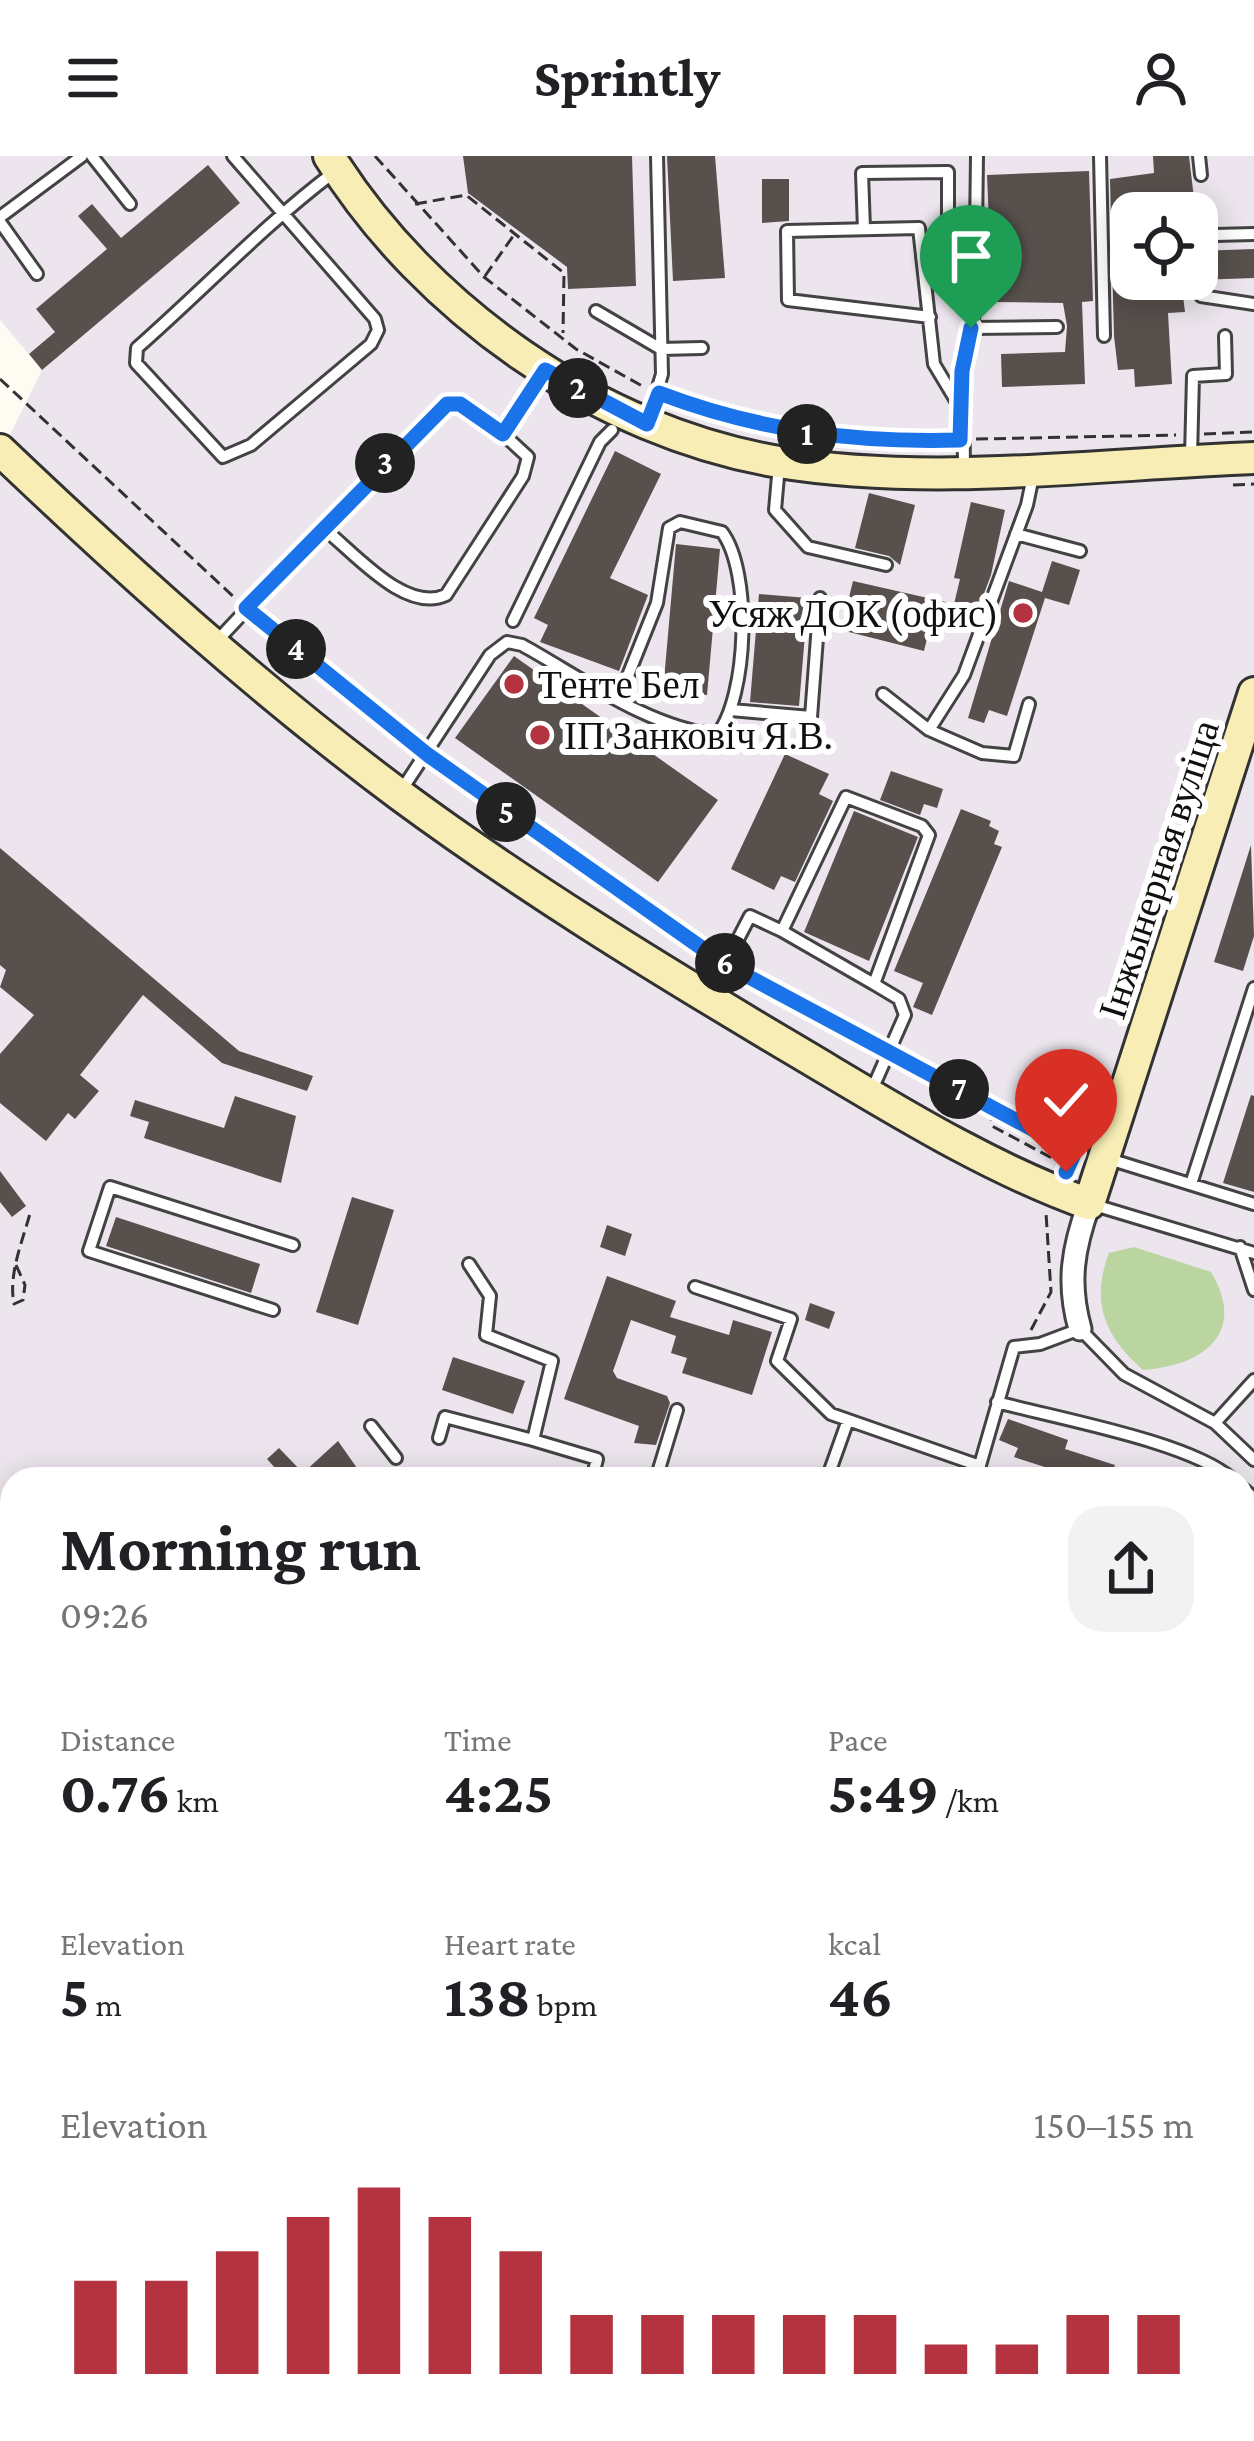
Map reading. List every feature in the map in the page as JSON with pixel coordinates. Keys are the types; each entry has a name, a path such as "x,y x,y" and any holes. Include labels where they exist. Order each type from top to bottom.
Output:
{"street":[{"path":"333,163 413,262 478,322 545,370 647,424 779,462 878,471 1035,467 1191,447 1254,458"},
{"path":"0,450 214,644 399,794 707,998 870,1095 1055,1192 1089,1204 1072,1248 1072,1288 1080,1329"},
{"name":"Інжынерная вуліца","path":"1089,1204 1254,693"}],"lane":[{"path":"38,274 0,219 82,156"},
{"path":"92,156 130,203"},
{"path":"233,156 285,217 375,319 378,330 371,344 251,445 223,457 136,362 137,348 285,217 333,163"},
{"path":"647,424 659,393 661,349 657,156"},
{"path":"965,471 960,440 971,328 977,156"},
{"path":"1100,156 1104,337"},
{"path":"1199,156 1201,175"},
{"path":"865,229 862,173 948,172 948,250 922,257"},
{"path":"930,316 788,300 787,231 919,228 938,378 962,409"},
{"path":"1218,235 1254,234"},
{"path":"1218,298 1254,304"},
{"path":"596,311 661,349 702,348"},
{"path":"971,328 1058,327"},
{"path":"1191,447 1193,376 1226,374 1225,336"},
{"path":"503,434 545,370"},
{"path":"214,644 323,528 447,404 460,404 528,457 523,476 446,595 431,602 409,596 323,528"},
{"path":"513,621 599,442 612,430"},
{"path":"779,462 775,510 808,547 886,565"},
{"path":"929,730 964,674 1016,534 1035,467"},
{"path":"399,794 490,655 507,642 619,698 694,733 716,735 737,694 741,576 734,547 722,532 680,522 669,528 657,603 619,698"},
{"path":"1016,534 1079,551"},
{"path":"731,710 812,717 820,598"},
{"path":"883,694 929,730 982,753 1013,756 1029,704"},
{"path":"782,931 846,797 922,826 928,844 874,984"},
{"path":"707,998 750,916 874,984 904,1006 870,1095"},
{"path":"1191,1184 1254,988"},
{"path":"1106,1158 1254,1204"},
{"path":"273,1310 89,1252 110,1187 293,1245"},
{"path":"1089,1204 1254,1253"},
{"path":"1240,1247 1254,1290"},
{"path":"469,1264 490,1297 486,1335 552,1361 533,1440"},
{"path":"695,1287 791,1319 777,1361 830,1414 966,1467"},
{"path":"979,1467 1014,1346 1027,1347 1080,1329 1124,1374 1215,1423 1254,1460"},
{"path":"1215,1423 1254,1380"},
{"path":"998,1402 1148,1443 1214,1467"},
{"path":"660,1467 677,1410"},
{"path":"439,1438 445,1417 597,1459 595,1467"},
{"path":"831,1467 848,1420"},
{"path":"371,1426 396,1457"}],"path":[{"path":"375,156 484,277 563,334 576,349 659,393 774,430 872,442 1191,447 1254,432"},
{"path":"414,204 466,195 564,273 563,334"},
{"path":"484,277 515,234"},
{"path":"0,379 246,608 428,755 723,963 1075,1152 1066,1172"},
{"path":"1232,485 1254,484"},
{"path":"990,1106 992,1126 1050,1157 1064,1147"},
{"path":"16,1264 25,1285 23,1300 14,1304 10,1287 16,1264 31,1210"},
{"path":"1027,1347 1051,1292 1046,1211"}],"shaded area":[{"path":"0,156 1254,156 1254,1467 0,1467 0,455 42,370 0,320"}],"green space":[{"path":"1134,1247 1211,1272 1224,1313 1213,1343 1200,1354 1143,1370 1119,1345 1101,1303 1103,1271 1109,1253"}],"building":[{"path":"463,156 632,156 636,286 568,289 567,267 468,193"},
{"path":"667,156 715,156 725,278 673,281"},
{"path":"1153,156 1189,156 1193,192 1110,192 1110,179 1154,173"},
{"path":"208,165 240,203 42,370 29,354 55,332 36,309 107,249 78,216 92,204 121,238"},
{"path":"1089,171 1093,301 1082,302 1085,384 1002,387 1001,354 1065,352 1067,326 1063,303 992,302 987,175"},
{"path":"762,179 789,179 789,221 762,223"},
{"path":"1254,249 1254,278 1218,279 1218,250"},
{"path":"1113,300 1184,300 1185,312 1168,313 1172,384 1135,387 1134,369 1118,370"},
{"path":"615,451 661,474 610,578 648,595 619,671 540,642 548,625 534,618"},
{"path":"869,493 915,505 900,565 889,556 855,548"},
{"path":"971,502 1005,510 991,575 970,631 931,622 924,651 841,630 853,581 954,604 960,579 954,578"},
{"path":"676,544 720,549 707,695 663,691"},
{"path":"1052,561 1080,570 1069,605 1045,598 1007,716 989,710 984,723 968,718 1009,581 1042,592"},
{"path":"759,594 808,598 799,706 750,702"},
{"path":"514,656 718,800 658,882 455,738"},
{"path":"785,754 829,774 819,794 833,801 795,882 781,876 774,890 731,869"},
{"path":"891,771 943,789 937,808 924,804 920,815 880,800"},
{"path":"961,809 991,821 989,826 999,831 994,844 1002,847 932,1015 913,1007 923,983 894,971"},
{"path":"854,811 918,837 869,961 804,932"},
{"path":"1251,845 1254,936 1243,971 1214,962"},
{"path":"0,848 239,1051 313,1076 307,1091 222,1063 143,995 80,1075 99,1091 75,1119 68,1113 46,1141 0,1103 0,1054 34,1015 0,987 6,970 0,965"},
{"path":"235,1096 296,1116 281,1183 144,1138 149,1122 130,1116 135,1100 224,1128"},
{"path":"1254,1096 1254,1192 1223,1183"},
{"path":"0,1171 26,1206 12,1217 0,1202"},
{"path":"352,1197 394,1210 358,1325 316,1312"},
{"path":"116,1217 260,1264 251,1293 106,1246"},
{"path":"607,1225 632,1234 625,1256 600,1247"},
{"path":"607,1276 676,1301 670,1317 729,1335 733,1320 772,1332 752,1395 682,1373 687,1358 671,1353 676,1336 631,1320 613,1371 617,1378 667,1396 670,1403 656,1445 634,1443 639,1426 564,1399"},
{"path":"810,1303 835,1312 829,1329 805,1320"},
{"path":"453,1357 525,1381 513,1414 442,1390"},
{"path":"1008,1419 1068,1440 1065,1449 1115,1465 1045,1467 1014,1457 1018,1448 999,1440"},
{"path":"338,1441 356,1467 310,1467"},
{"path":"279,1448 297,1467 274,1467 267,1459"}],"place":[{"name":"Усяж ДОК (офис)","path":"1023,613"},
{"name":"Тенте Бел","path":"514,684"},
{"name":"ІП Занковіч Я.В.","path":"540,735"}],"route":[{"path":"971,328 962,371 960,440 872,442 774,430 659,393 647,424 545,370 503,434 460,404 447,404 436,410 246,608 428,755 585,870 723,963 1075,1152 1066,1172"}]}
